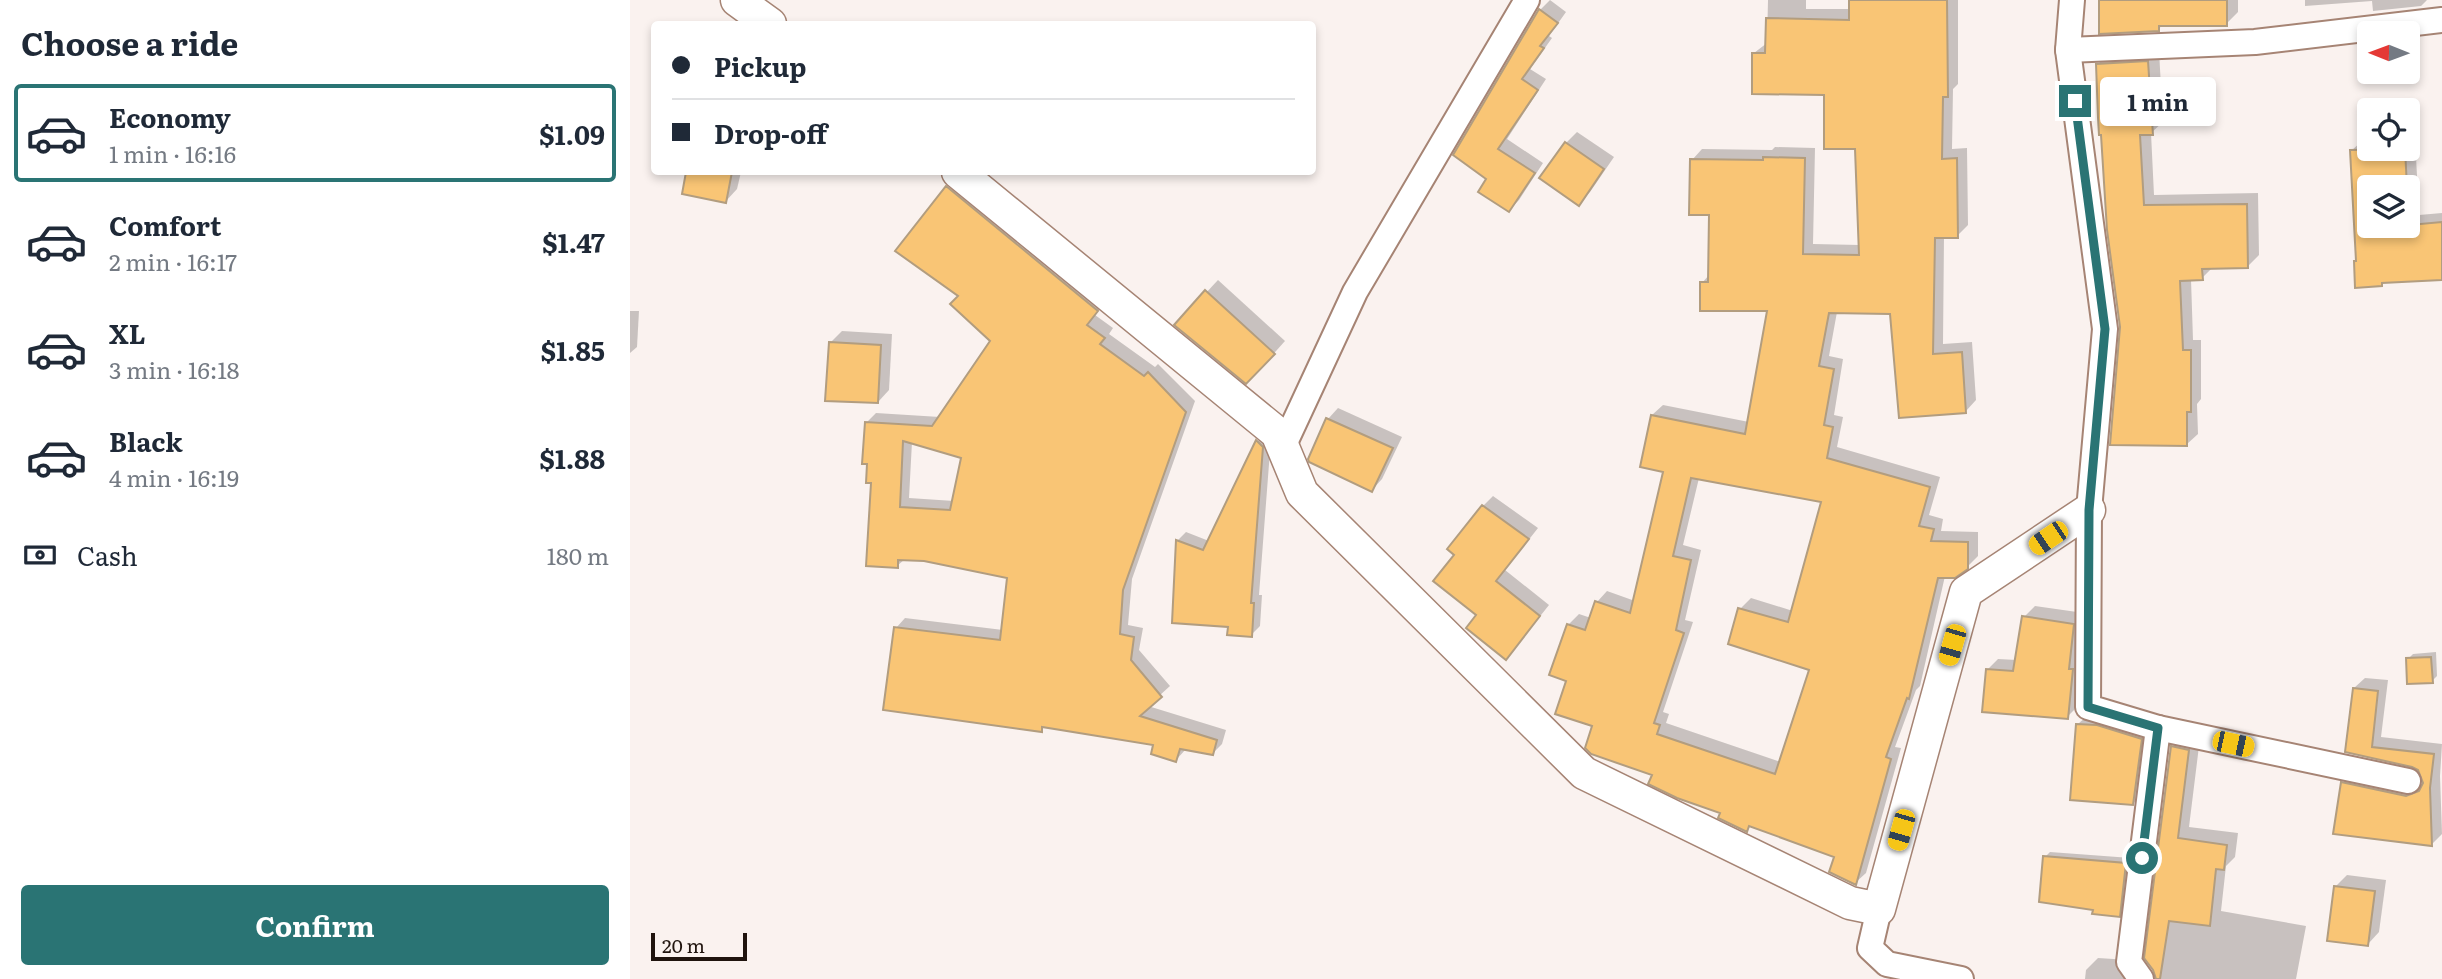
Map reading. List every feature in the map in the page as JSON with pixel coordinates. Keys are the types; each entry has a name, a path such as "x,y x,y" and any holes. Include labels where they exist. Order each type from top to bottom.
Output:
{"street":[{"path":"737,0 766,21"},
{"path":"1283,447 1355,292 1527,0"},
{"path":"2072,0 2068,50 2105,329 2089,510 2088,707 2158,728 2408,780"},
{"path":"2068,50 2256,42 2442,20"},
{"path":"962,175 1278,433 1302,493 1584,773 1850,903 1879,909"},
{"path":"1961,979 1886,964 1870,948 1879,909 1966,592 2089,510"},
{"path":"2141,979 2129,962 2158,728"}],"building":[{"path":"1849,0 1947,0 1948,97 1943,97 1942,159 1957,158 1958,238 1935,238 1933,354 1962,352 1966,413 1899,418 1890,314 1829,313 1819,366 1834,369 1824,425 1833,427 1827,458 1930,487 1919,526 1934,529 1931,541 1968,542 1968,569 1955,578 1938,578 1909,699 1907,698 1886,757 1891,759 1856,885 1829,872 1834,857 1749,826 1747,832 1718,818 1720,813 1677,798 1648,784 1652,775 1591,754 1585,748 1592,726 1555,714 1566,681 1549,675 1567,624 1585,630 1595,601 1630,613 1663,472 1640,467 1651,415 1745,434 1767,311 1700,311 1700,282 1708,282 1709,215 1689,215 1690,159 1805,158 1803,254 1859,255 1855,149 1824,149 1824,95 1752,94 1752,53 1765,53 1766,18 1849,20","holes":["1691,478 1821,502 1788,622 1738,608 1728,644 1809,670 1775,774 1657,734 1660,725 1654,723 1684,633 1676,630 1691,560 1673,556"]},
{"path":"2099,0 2227,0 2227,26 2159,26 2159,31 2099,34"},
{"path":"1539,9 1558,23 1540,46 1544,48 1522,79 1538,90 1498,149 1535,173 1509,212 1478,192 1486,179 1453,155"},
{"path":"2148,61 2153,135 2140,135 2144,205 2247,204 2248,268 2202,269 2203,280 2180,281 2183,350 2191,350 2191,412 2187,412 2187,446 2110,445 2120,327 2107,230 2096,64"},
{"path":"1565,142 1604,169 1579,206 1539,178"},
{"path":"2350,150 2357,150 2357,161 2406,161 2406,175 2357,175 2357,238 2420,238 2420,224 2442,222 2442,280 2382,283 2382,286 2355,288"},
{"path":"685,175 731,175 726,203 682,194"},
{"path":"946,186 1098,311 1087,325 1105,338 1100,344 1144,376 1148,372 1186,412 1123,590 1120,634 1134,637 1131,660 1162,697 1140,716 1217,740 1213,755 1180,749 1176,762 1151,754 1153,745 1042,727 1042,732 883,710 894,627 1000,640 1007,578 924,561 898,560 898,568 866,566 871,483 866,483 867,464 862,464 865,422 932,426 990,341 950,304 958,296 895,251","holes":["903,441 961,458 950,510 900,507"]},
{"path":"1205,290 1275,354 1246,384 1174,325"},
{"path":"829,342 881,345 878,403 825,401"},
{"path":"1326,418 1393,448 1372,492 1309,462"},
{"path":"1256,440 1263,447 1251,603 1254,603 1252,637 1227,635 1228,627 1172,623 1176,540 1203,550"},
{"path":"1482,505 1529,539 1496,581 1540,616 1506,660 1466,628 1476,615 1433,581 1454,555 1447,549"},
{"path":"2022,616 2074,624 2069,669 2073,669 2068,719 1982,712 1986,669 2013,671"},
{"path":"2431,657 2433,683 2407,684 2406,658"},
{"path":"2353,688 2378,691 2372,747 2434,754 2430,788 2432,846 2333,834 2341,782 2406,796 2419,791 2423,783 2418,770 2412,767 2345,752"},
{"path":"2076,724 2097,725 2142,739 2133,805 2070,800"},
{"path":"2171,746 2189,750 2178,838 2227,845 2224,870 2216,869 2210,926 2169,921 2160,979 2156,979 2144,958"},
{"path":"2043,856 2126,863 2120,917 2092,914 2093,910 2039,902"},
{"path":"2334,886 2375,891 2368,946 2327,941"}],"route":[{"path":"2075,101 2105,329 2089,510 2088,707 2158,728 2142,858"}]}
